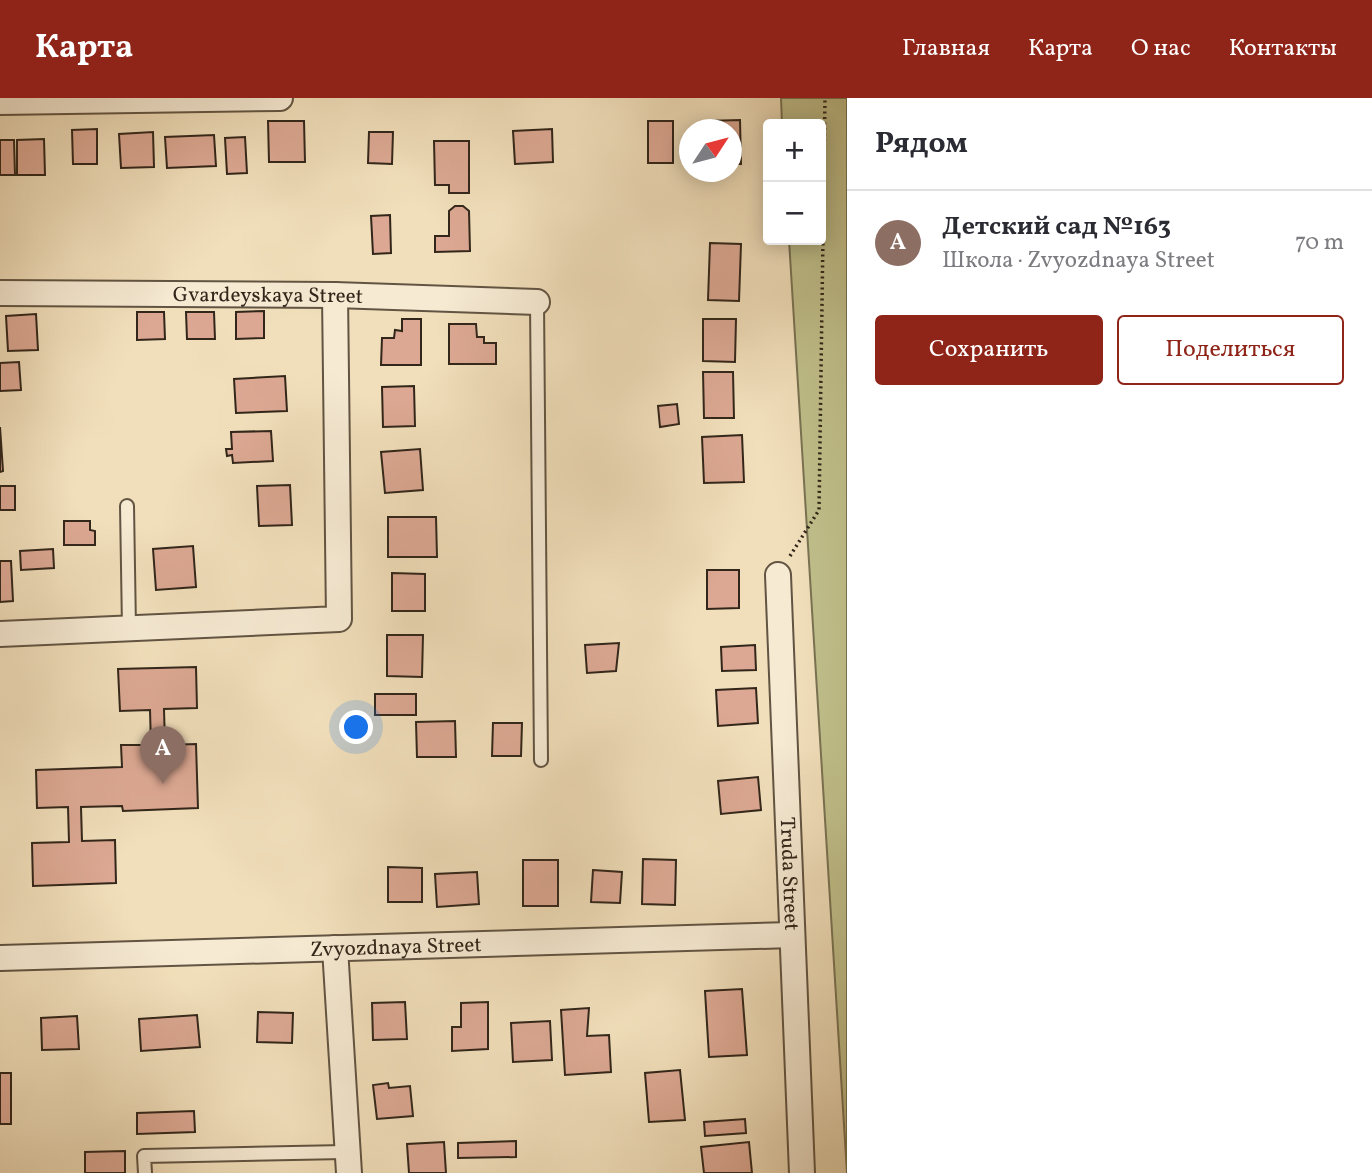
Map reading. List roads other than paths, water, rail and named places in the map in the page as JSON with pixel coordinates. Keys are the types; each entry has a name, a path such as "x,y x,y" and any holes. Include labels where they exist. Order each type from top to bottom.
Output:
{"street":[{"path":"0,102 280,98"},
{"name":"Gvardeyskaya Street","path":"0,293 335,295 537,302"},
{"path":"0,634 339,619 335,295"},
{"name":"Truda Street","path":"778,575 802,1173"},
{"name":"Zvyozdnaya Street","path":"0,958 792,935"},
{"path":"335,948 347,1163"}],"lane":[{"path":"537,302 541,760"},
{"path":"127,506 129,628"},
{"path":"145,1173 144,1156 347,1163"}],"place":[{"name":"Детский cад №163","path":"163,784"}]}
